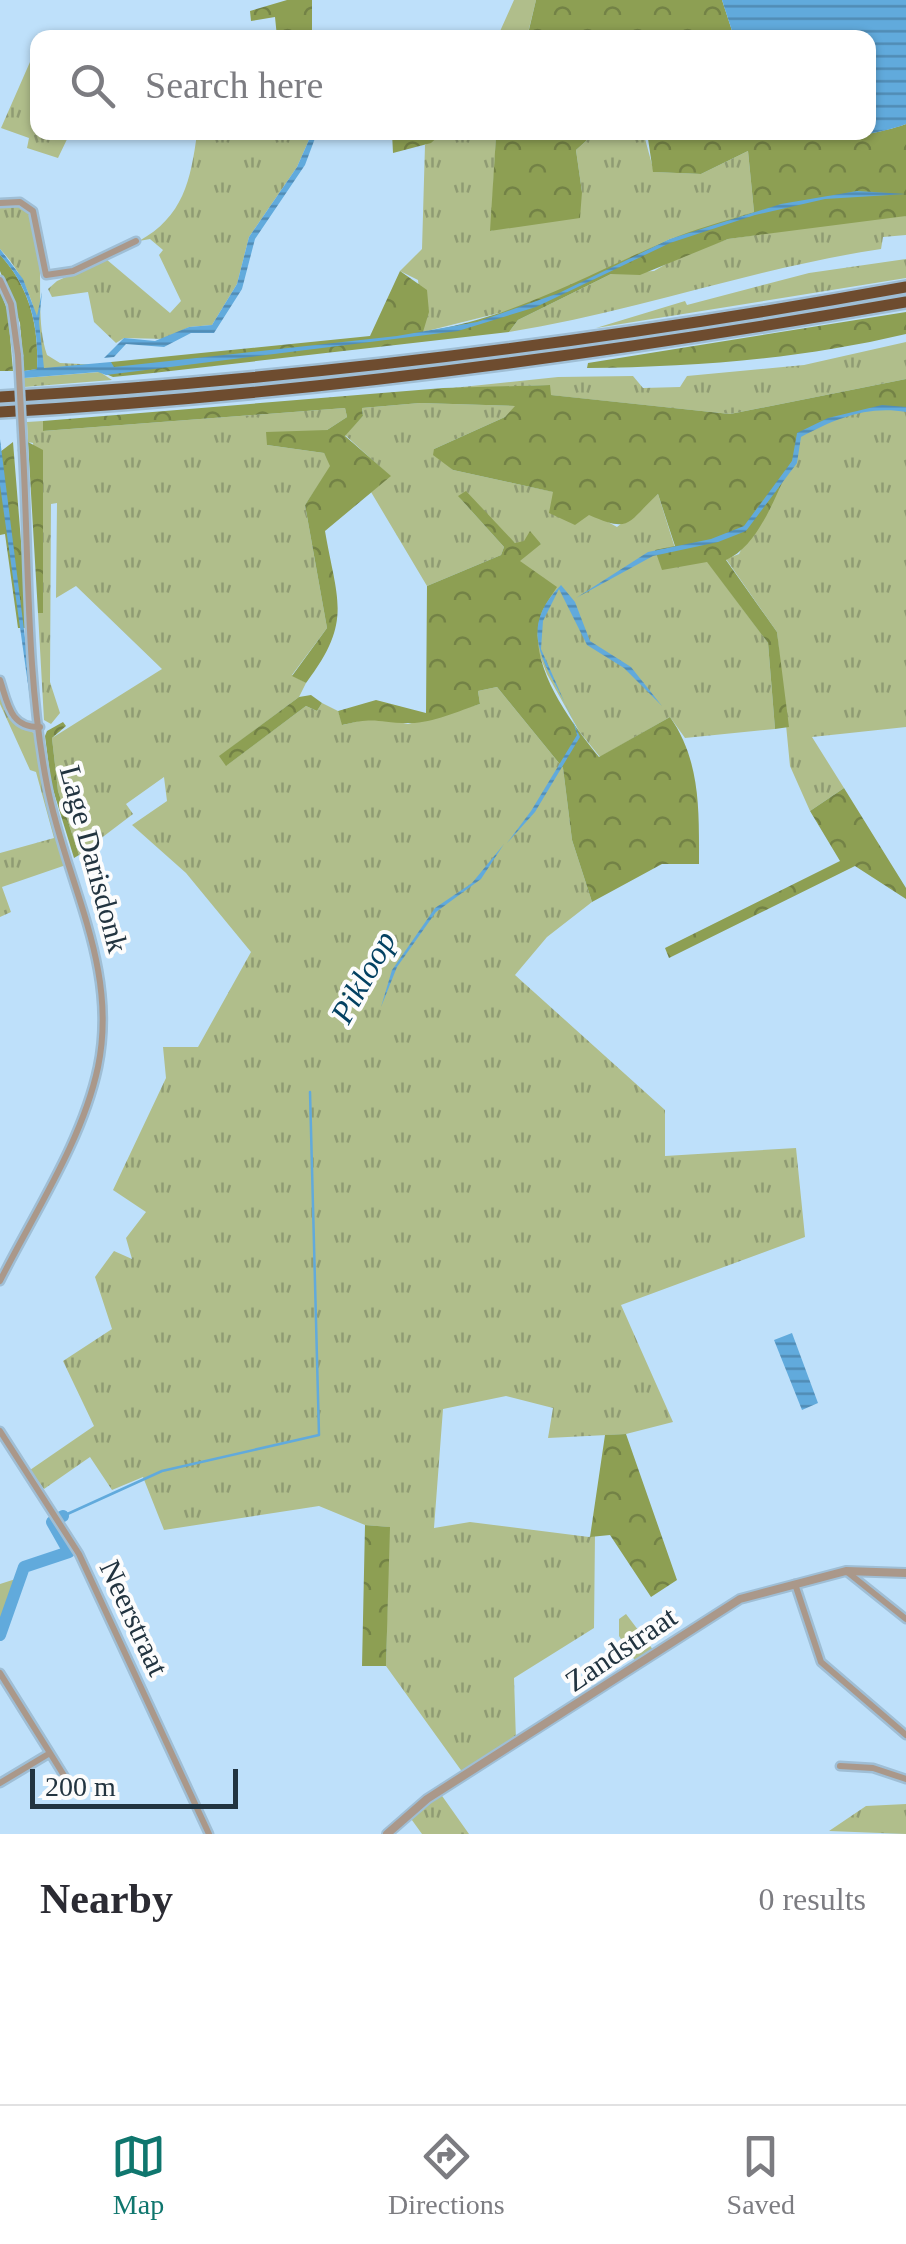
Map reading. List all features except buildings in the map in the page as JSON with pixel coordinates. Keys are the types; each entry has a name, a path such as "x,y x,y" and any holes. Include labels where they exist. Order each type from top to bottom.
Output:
{"highway":[{"path":"0,397 185,384 466,354 906,288"},
{"path":"0,412 242,393 472,368 906,302"}],"street":[{"path":"0,202 20,202 33,211 46,275 69,273 136,241"},
{"name":"Lage Darisdonk","path":"0,280 11,304 18,355 40,728 47,787 96,951 103,1024 86,1110 0,1281"},
{"name":"Lage Darisdonk","path":"0,680 16,722 25,728 40,728"},
{"name":"Neerstraat","path":"0,1431 87,1570 208,1834"},
{"path":"846,1571 906,1619"},
{"name":"Zandstraat","path":"387,1834 427,1799 725,1607 794,1583 846,1571 906,1573"},
{"path":"794,1583 821,1662 906,1735"},
{"path":"0,1673 73,1790"},
{"path":"0,1783 50,1753"},
{"path":"840,1766 873,1768 906,1780"}],"green space":[{"path":"287,0 312,0 312,30 276,30 275,17 251,21 250,11"},
{"path":"514,0 536,0 529,30 501,30"},
{"path":"536,0 722,0 732,30 529,30"},
{"path":"30,62 30,140 67,140 58,158 27,148 29,138 1,128"},
{"path":"906,124 906,216 728,239 640,275 611,274 518,320 509,332 113,377 101,372 111,362 370,336 400,271 427,290 429,312 423,332 488,317 677,237 754,212 748,151 701,174 653,172 648,140 876,140 876,132"},
{"path":"196,140 309,140 297,167 249,237 237,284 212,325 189,327 165,339 124,338 116,343 94,322 88,292 52,297 48,289 106,259 170,313 181,301 159,255 163,250 150,239 139,241 175,209 192,166"},
{"path":"392,140 434,140 431,143 393,153"},
{"path":"432,140 496,140 491,231 582,192 576,150 587,140 645,140 654,172 701,174 748,151 754,212 670,239 527,306 423,332 418,280 400,271 422,249 425,145"},
{"path":"496,140 587,140 576,150 582,192 580,218 490,231"},
{"path":"13,204 28,211 35,229 47,355 60,363 100,365 43,369 33,305 20,276 0,249 0,206"},
{"path":"906,216 906,235 883,237 881,249 509,332 518,320 611,274 654,271 680,256 728,239"},
{"path":"0,255 19,280 30,308 37,369 24,371 20,323 0,271"},
{"path":"906,259 906,278 596,328 685,301 687,305 809,273"},
{"path":"0,290 8,312 13,371 0,371"},
{"path":"906,294 687,332 467,362 26,405 26,401 467,358 687,329"},
{"path":"906,312 906,334 827,350 668,366 587,368 588,363"},
{"path":"906,342 906,379 730,414 550,395 549,385 443,389 558,377 633,376 643,388 680,387 687,376 804,365"},
{"path":"100,372 112,380 24,387 24,378"},
{"path":"906,379 906,409 864,410 797,438 797,451 760,528 739,552 726,560 777,632 789,727 775,729 768,643 707,562 662,570 655,550 675,546 658,494 628,522 614,524 589,515 575,525 549,513 553,492 453,470 433,455 434,449 505,417 515,406 420,403 362,408 363,416 345,436 391,476 325,531 337,594 336,626 321,662 306,683 292,676 327,628 305,505 330,466 324,453 267,445 266,432 327,430 347,417 345,408 43,431 43,421 443,388 550,385 551,395 730,414"},
{"path":"420,403 517,406 505,417 434,449 453,470 554,492 617,527 658,494 675,548 707,561 768,643 775,729 685,738 670,717 600,757 579,731 537,649 539,620 519,561 541,543 515,543 459,497 504,547 501,555 427,586 371,492 390,476 345,435 363,416 362,408"},
{"path":"889,406 906,409 906,727 812,737 844,788 810,811 790,766 777,632 726,559 739,554 797,438 834,418"},
{"path":"345,408 347,417 327,430 267,445 324,453 331,466 305,505 327,628 292,675 306,683 299,697 220,756 227,765 306,706 317,711 322,703 338,711 343,725 374,717 408,724 480,704 478,691 497,687 563,768 572,840 592,902 547,937 515,975 665,1110 665,1156 796,1148 805,1237 621,1305 673,1422 626,1434 548,1438 553,1408 506,1396 443,1409 434,1528 470,1522 589,1537 595,1534 594,1628 514,1678 516,1741 463,1773 386,1666 389,1527 365,1525 319,1506 164,1530 143,1477 112,1490 90,1457 44,1489 30,1470 94,1426 63,1361 112,1329 95,1277 114,1251 132,1259 126,1238 146,1212 113,1190 166,1078 163,1047 198,1047 251,952 186,873 132,825 167,801 164,777 126,804 133,814 79,855 58,791 52,738 162,669 76,586 56,598 57,503 51,504 50,682 60,713 51,724 44,720 38,613 43,613 33,443 28,442 27,422 43,421 43,431"},
{"path":"13,442 28,628 18,628 5,534 0,535 0,452"},
{"path":"28,442 43,450 43,613 38,613"},
{"path":"466,491 515,543 524,541 530,531 541,544 520,561 557,587 540,617 541,658 555,694 599,757 670,717 693,769 699,864 662,864 592,902 572,840 563,768 497,687 478,691 480,704 435,719 417,723 370,720 342,725 338,711 376,700 426,713 427,586 501,555 504,547 458,496"},
{"path":"0,687 13,722 36,734 41,780 66,865 2,887 11,912 0,917 0,853 54,838 36,772 30,770 0,704"},
{"path":"311,695 322,703 317,711 306,706 226,766 219,756 299,697"},
{"path":"63,722 66,726 52,738 58,791 79,855 74,858 51,783 45,736"},
{"path":"844,788 906,888 906,899 855,866 669,958 665,948 840,861 810,811"},
{"path":"626,1434 677,1580 651,1597 610,1535 590,1537 605,1435"},
{"path":"365,1525 390,1527 386,1666 362,1666"},
{"path":"25,1576 0,1635 0,1584"},
{"path":"626,1614 654,1651 636,1662 619,1636 619,1619"},
{"path":"440,1793 469,1834 422,1834 409,1816"},
{"path":"906,1804 906,1834 829,1831 866,1806"}],"water":[{"path":"722,0 906,0 906,124 876,132 876,30 732,30"},
{"path":"309,140 314,140 305,165 255,239 242,289 214,333 191,333 164,347 126,344 114,357 104,358 124,338 155,341 189,327 212,325 237,284 249,237 297,167"},
{"path":"857,191 906,194 825,199 755,215 670,243 536,307 458,331 106,375 98,372 24,378 24,371 37,369 34,322 19,280 0,255 0,249 23,279 37,316 42,292 39,322 44,368 111,362 114,367 397,336 477,322 559,293 670,239 781,204"},
{"path":"882,405 906,407 906,412 878,410 852,415 801,437 797,463 746,531 718,542 653,556 576,598 648,552 711,539 744,526 792,461 797,433 828,418"},
{"path":"0,439 34,709 33,720 0,485"},
{"path":"561,585 575,602 590,641 631,667 662,706 624,668 587,645 559,589 543,621 541,649 567,707 538,643 538,624 545,605"},
{"path":"571,717 580,737 535,812 507,843 577,735"},
{"path":"504,844 481,879 436,912 397,967 381,1007 392,970 435,908 472,883"},
{"path":"792,1333 818,1403 802,1410 774,1340"}],"waterway":[{"name":"Pikloop","path":"63,1516 162,1471 319,1435 310,1092"},
{"name":"Pikloop","path":"0,1635 24,1567 69,1552 52,1522 63,1516"}]}
